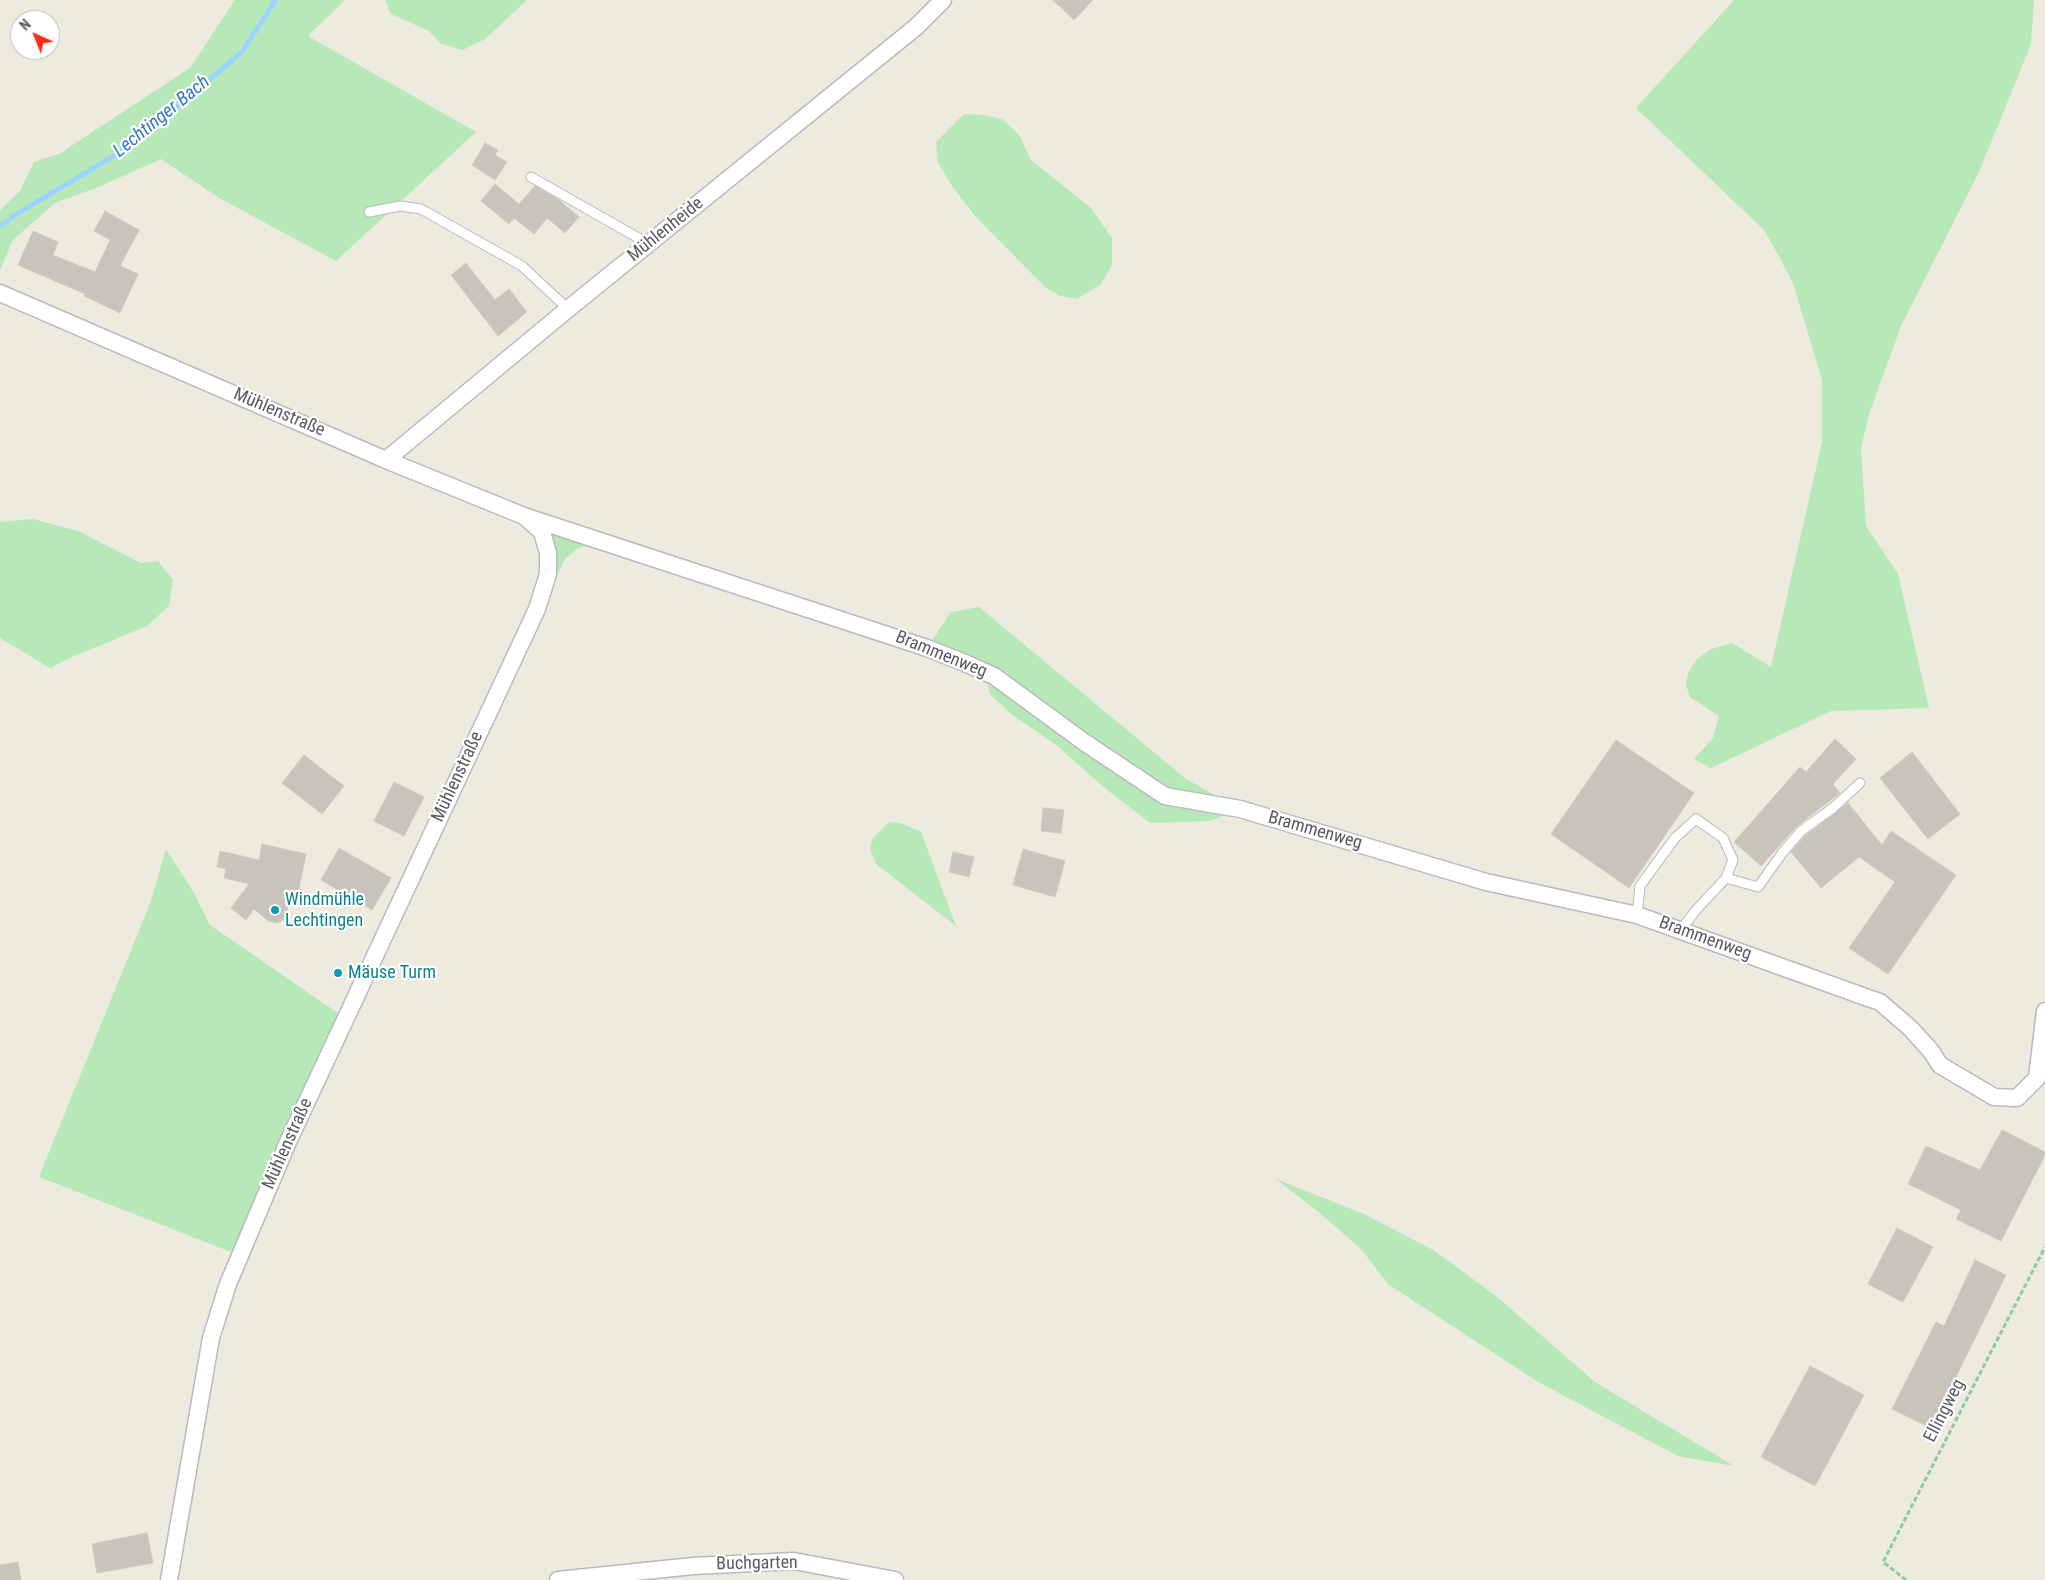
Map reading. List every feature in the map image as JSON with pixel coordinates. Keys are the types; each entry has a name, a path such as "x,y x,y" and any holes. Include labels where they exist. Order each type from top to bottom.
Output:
{"street":[{"name":"Mühlenheide","path":"386,460 568,309 916,27 944,0"},
{"name":"Mühlenstraße","path":"0,292 386,460 524,516 542,532 548,553 548,574 537,609 288,1142 228,1284 209,1348 170,1580"},
{"name":"Brammenweg","path":"524,516 927,648 965,663 994,676 1084,742 1165,796 1240,810 1486,882 1637,915 1880,1002 1921,1039 1940,1065 1994,1097 2017,1098 2037,1078 2045,1011"},
{"name":"Buchgarten","path":"558,1580 693,1566 794,1561 895,1580"}],"lane":[{"path":"531,177 650,244"},
{"path":"369,212 400,206 421,209 522,266 568,309"},
{"path":"1726,878 1758,886 1801,831 1833,808 1860,783"},
{"path":"1637,915 1640,886 1675,838 1696,819 1723,838 1733,860 1726,878 1696,910 1681,930"}],"path":[{"name":"Ellingweg","path":"1906,1580 1884,1562 2045,1247"}],"green space":[{"path":"235,0 345,0 308,36 476,132 336,261 221,199 161,159 96,188 55,203 13,240 0,270 0,210 20,191 34,162 59,154 190,68"},
{"path":"385,0 527,0 485,39 463,50 441,44 429,31 391,14"},
{"path":"1734,0 2034,0 2031,44 1979,172 1901,326 1869,414 1861,448 1866,526 1898,574 1929,708 1831,711 1711,768 1694,759 1713,738 1719,716 1690,697 1686,685 1688,673 1697,659 1711,649 1732,643 1771,667 1822,442 1822,380 1793,283 1765,231 1636,108"},
{"path":"964,114 985,115 1002,119 1020,136 1031,160 1091,208 1112,238 1112,265 1101,284 1077,299 1060,296 1046,288 975,216 952,186 938,162 936,142"},
{"path":"33,519 78,531 141,563 158,561 173,580 169,606 147,626 50,668 0,638 0,522"},
{"path":"542,532 597,541 577,549 566,558 537,609 548,574"},
{"path":"979,607 1186,779 1240,809 1210,821 1150,823 1106,789 1055,744 1011,714 990,694 985,672 927,648 951,612"},
{"path":"889,822 901,823 921,832 956,926 876,864 870,849 873,838"},
{"path":"166,849 193,891 210,925 345,1018 239,1255 39,1177 151,901"},
{"path":"1276,1179 1364,1214 1435,1251 1496,1296 1595,1382 1734,1466 1678,1456 1538,1382 1388,1284 1361,1249 1320,1213"}],"building":[{"path":"1053,0 1093,0 1074,20"},
{"path":"485,143 498,150 495,155 507,162 495,180 472,165"},
{"path":"495,184 519,204 535,186 559,200 579,217 565,233 547,218 534,234 514,218 509,224 481,201"},
{"path":"105,211 139,230 120,266 138,274 120,313 84,296 85,294 18,265 33,231 58,242 53,255 95,272 110,240 94,231"},
{"path":"466,263 495,300 509,289 527,312 498,336 451,275"},
{"path":"1835,739 1856,759 1833,784 1840,793 1797,826 1761,866 1734,842 1800,767 1806,772"},
{"path":"1616,740 1694,793 1629,888 1551,834"},
{"path":"1912,752 1960,814 1928,839 1880,778"},
{"path":"304,755 344,786 322,814 282,783"},
{"path":"394,782 424,797 404,836 374,821"},
{"path":"1848,803 1882,845 1891,831 1956,875 1888,974 1849,948 1895,882 1859,857 1821,888 1791,852 1805,836"},
{"path":"1043,808 1064,810 1061,833 1041,831"},
{"path":"262,844 306,854 298,894 288,892 287,915 285,919 277,923 268,921 254,909 246,920 231,908 249,884 224,878 226,869 217,867 220,851 259,860"},
{"path":"339,848 391,878 372,910 321,880"},
{"path":"1023,849 1065,861 1055,897 1013,885"},
{"path":"953,852 974,857 969,877 949,872"},
{"path":"2002,1130 2045,1152 2045,1155 2001,1241 1956,1219 1961,1210 1908,1184 1926,1146 1980,1170"},
{"path":"1897,1228 1933,1247 1903,1302 1868,1284"},
{"path":"1975,1260 2006,1275 1931,1428 1892,1409 1936,1322 1944,1326"},
{"path":"1810,1366 1864,1395 1815,1486 1761,1457"},
{"path":"147,1533 153,1563 97,1573 92,1544"},
{"path":"18,1562 21,1580 0,1580 0,1565"}],"waterway":[{"name":"Lechtinger Bach","path":"0,226 129,147 241,53 276,0"}],"place":[{"name":"Windmühle Lechtingen","path":"275,910"},
{"name":"Mäuse Turm","path":"338,973"}]}
